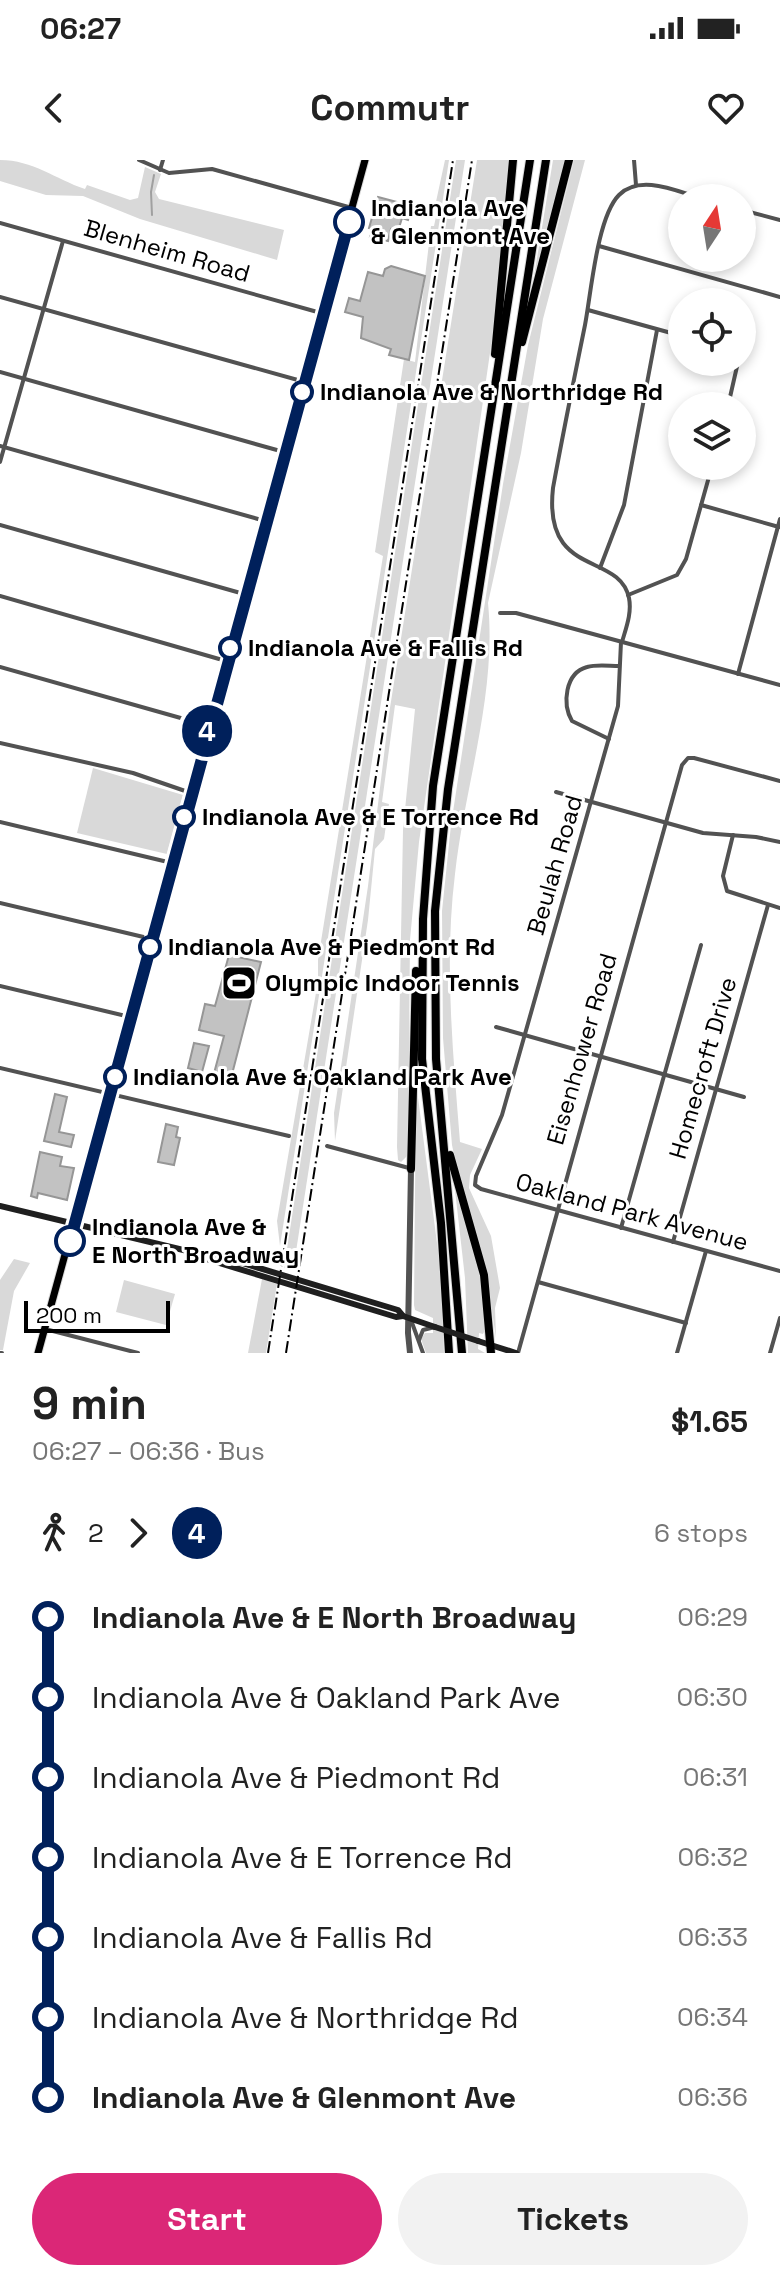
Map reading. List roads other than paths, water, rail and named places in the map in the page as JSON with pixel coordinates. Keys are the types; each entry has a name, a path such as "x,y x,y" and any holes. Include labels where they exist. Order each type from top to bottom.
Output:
{"highway":[{"path":"492,405 513,160"},
{"path":"449,1353 441,1223 422,1059 423,919 433,786 530,160"},
{"path":"462,1353 436,1059 435,911 448,789 546,160"},
{"path":"511,385 569,160"},
{"path":"411,1169 414,1004 418,940 423,919"},
{"path":"442,1116 458,1189 484,1275 492,1349"}],"main road":[{"path":"38,1353 365,160"},
{"path":"0,1206 200,1254 203,1258 396,1317 406,1317 478,1341 492,1349 517,1353"}],"street":[{"path":"139,160 173,173 212,169 352,208"},
{"path":"160,170 163,160"},
{"path":"634,160 636,185"},
{"path":"668,190 636,185 619,195 609,211 599,246 553,488 551,508 557,534 576,557 617,578 628,595 677,575 686,559 708,480"},
{"path":"756,214 780,220"},
{"name":"Blenheim Road","path":"0,223 325,314"},
{"path":"0,462 2,446 63,241"},
{"path":"599,246 780,297"},
{"path":"0,297 305,382"},
{"path":"588,310 668,333"},
{"path":"600,568 624,505 657,330"},
{"path":"0,372 284,452"},
{"path":"2,446 265,521"},
{"path":"701,505 779,527"},
{"path":"738,674 780,519"},
{"path":"0,525 244,594"},
{"name":"Beulah Road","path":"475,1185 502,1115 621,697 619,666 629,617 628,595"},
{"path":"0,596 226,661"},
{"path":"500,613 516,613 780,685"},
{"path":"609,739 572,721 566,703 568,687 575,673 585,667 619,666"},
{"path":"0,667 209,726"},
{"path":"0,743 133,773 191,793"},
{"name":"Eisenhower Road","path":"517,1353 682,765 688,758 780,781"},
{"path":"556,792 703,833 780,842"},
{"path":"0,822 172,863"},
{"path":"733,835 723,884 734,896 780,908"},
{"path":"0,903 152,939"},
{"name":"Homecroft Drive","path":"673,1242 768,905"},
{"path":"621,1228 701,945"},
{"path":"0,986 131,1017"},
{"path":"496,1027 744,1097"},
{"path":"0,1068 289,1136"},
{"path":"327,1146 411,1169 406,1317 410,1353"},
{"name":"Oakland Park Avenue","path":"475,1185 780,1271"},
{"path":"677,1353 706,1251"},
{"path":"538,1282 686,1323"},
{"path":"406,1317 423,1353"},
{"path":"770,1353 780,1318"},
{"path":"419,1343 420,1334 435,1327"},
{"path":"45,1329 138,1353"}],"waterway":[{"path":"152,215 154,175"}],"railway":[{"path":"268,1353 453,160"},
{"path":"286,1353 472,160"}],"place":[{"name":"Indianola Ave & Glenmont Ave","path":"349,222"},
{"name":"Indianola Ave & Northridge Rd","path":"302,392"},
{"name":"Indianola Ave & Fallis Rd","path":"230,648"},
{"name":"Indianola Ave & E Torrence Rd","path":"184,817"},
{"name":"Indianola Ave & Piedmont Rd","path":"150,947"},
{"name":"Olympic Indoor Tennis","path":"239,983"},
{"name":"Indianola Ave & Oakland Park Ave","path":"115,1077"},
{"name":"Indianola Ave & E North Broadway","path":"70,1241"}]}
